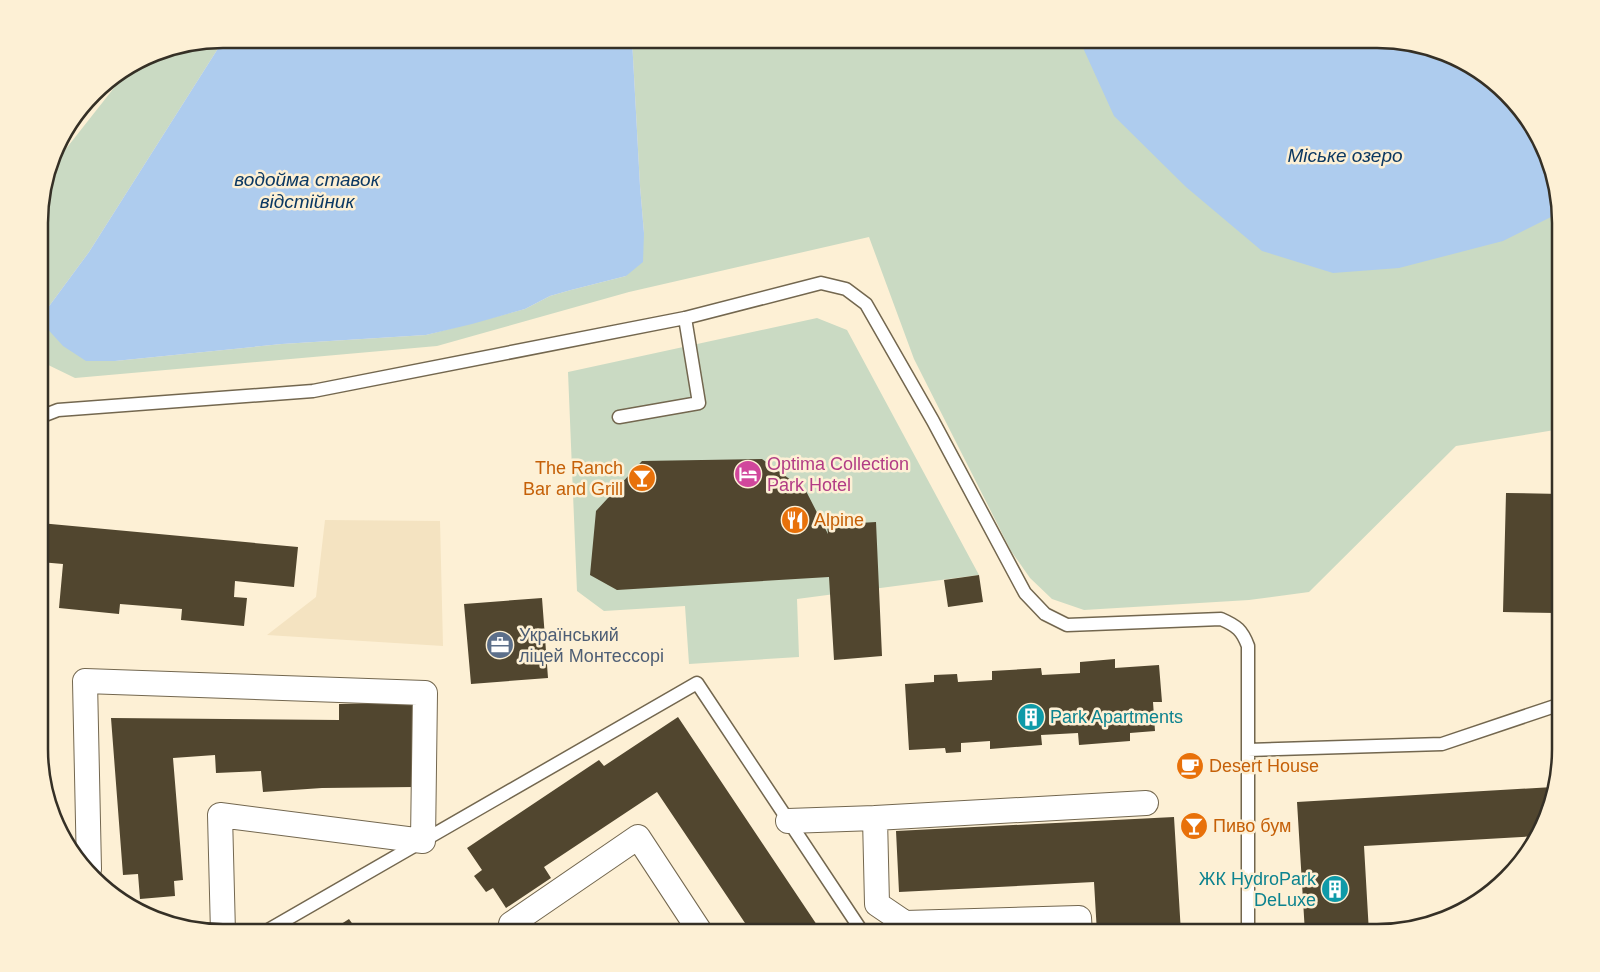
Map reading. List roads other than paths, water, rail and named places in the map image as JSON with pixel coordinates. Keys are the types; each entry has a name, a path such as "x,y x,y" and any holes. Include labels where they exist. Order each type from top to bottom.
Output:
{"street":[{"path":"89,862 85,681 425,693 423,841 220,815 222,924"},
{"path":"788,821 1146,803"},
{"path":"875,818 877,904 905,923 1079,918 1079,924"},
{"path":"511,924 638,837 695,924"}],"lane":[{"path":"48,414 58,410 313,392 685,318 821,283 846,289 866,304 933,421 1025,593 1045,614 1066,625 1221,619 1234,625 1244,634 1248,646 1248,924"},
{"path":"619,417 699,403 685,318"},
{"path":"279,924 696,683 857,924"},
{"path":"1248,750 1442,744 1552,707"}],"water":[{"name":"водойма ставок відстійник","path":"218,48 632,48 644,233 643,262 626,276 550,296 525,309 426,335 282,344 115,361 86,361 63,346 48,329 48,308 89,252"},
{"name":"Міське озеро","path":"1083,48 1389,48 1422,53 1444,61 1475,77 1509,107 1523,125 1539,156 1547,178 1552,216 1503,241 1399,268 1333,273 1262,251 1186,187 1114,116"}],"place":[{"name":"Optima Collection Park Hotel","path":"748,474"},
{"name":"The Ranch Bar and Grill","path":"642,478"},
{"name":"Alpine","path":"795,520"},
{"name":"Український ліцей Монтессорі","path":"500,645"},
{"name":"Park Apartments","path":"1031,717"},
{"name":"Desert House","path":"1190,766"},
{"name":"Пиво бум","path":"1194,826"},
{"name":"ЖК HydroPark DeLuxe","path":"1335,889"}]}
